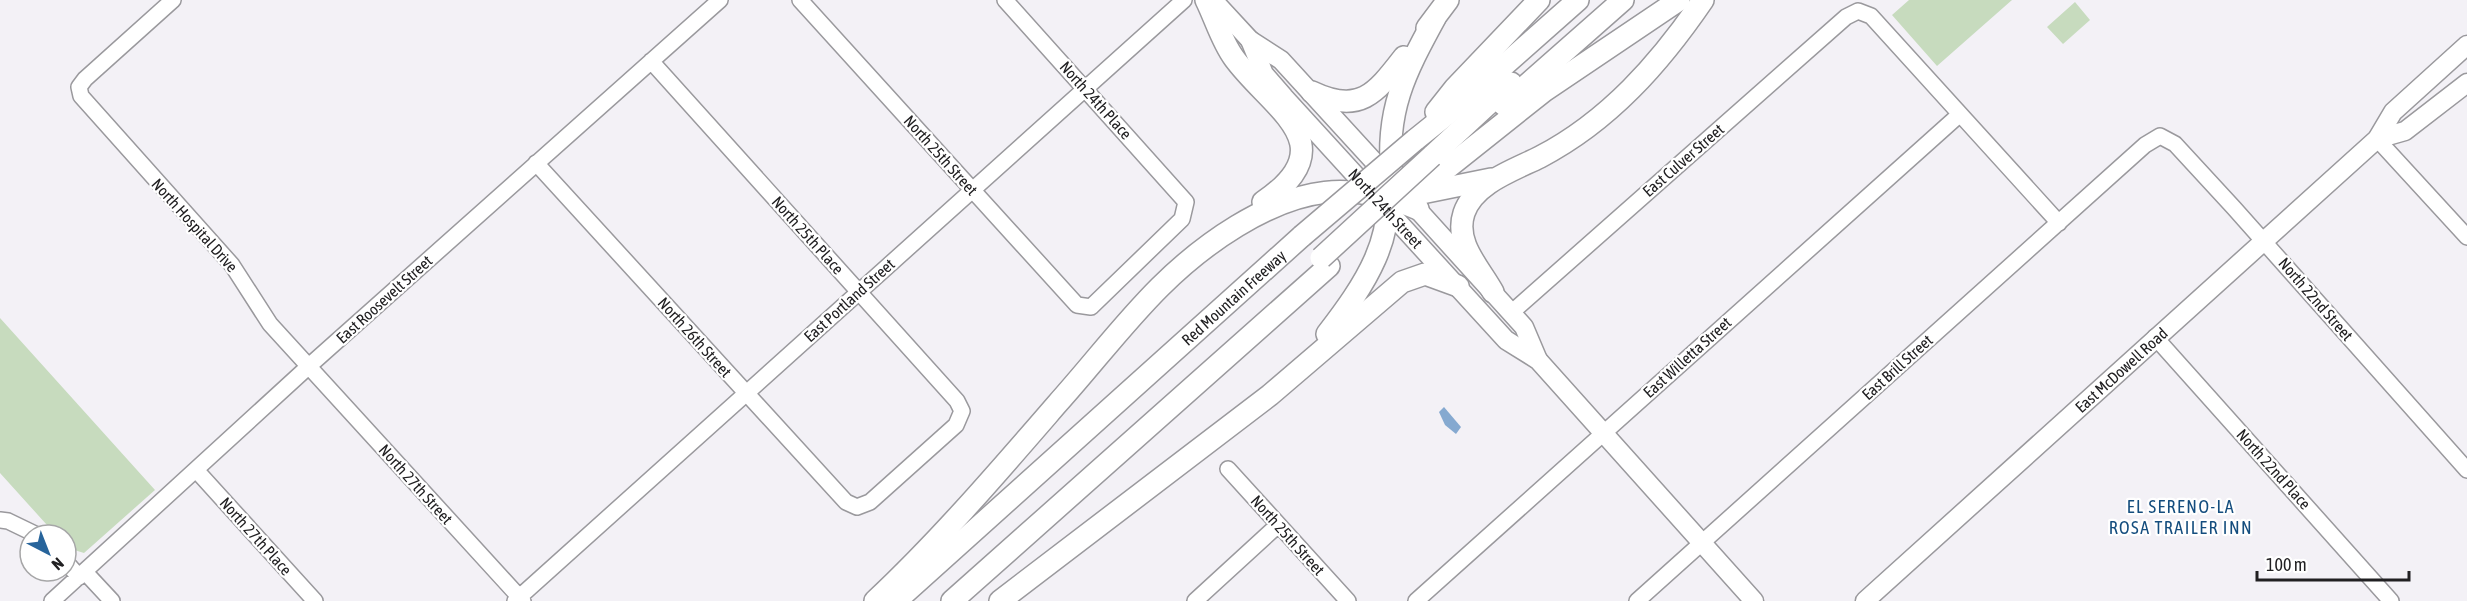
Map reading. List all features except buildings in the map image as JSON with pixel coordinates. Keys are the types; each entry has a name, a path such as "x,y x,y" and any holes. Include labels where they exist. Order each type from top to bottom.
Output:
{"highway":[{"path":"874,601 1002,467 1167,278 1288,183 1296,171 1301,154 1296,128 1233,57 1206,0"},
{"path":"1312,92 1325,99 1347,102 1375,93 1448,0"},
{"path":"1415,140 1455,88 1539,0"},
{"name":"Red Mountain Freeway","path":"896,601 1302,236 1466,99 1578,0"},
{"path":"1439,162 1603,0"},
{"path":"1325,262 1623,0"},
{"path":"952,601 1217,363 1393,196 1439,162 1679,0"},
{"path":"1493,292 1467,250 1463,221 1475,196 1500,177 1571,138 1617,102 1673,44 1703,0"},
{"path":"1303,366 1350,304 1372,268 1386,229 1393,196 1389,147 1395,100 1408,68 1435,18"},
{"path":"1209,243 1267,208 1305,194 1350,190 1393,196 1444,190 1500,177"},
{"path":"1000,601 1247,414 1402,282 1425,274 1458,286"}],"main road":[{"name":"North 24th Street","path":"1213,0 1250,40 1281,60 1312,92 1393,196 1458,286 1506,340 1538,360 1754,601"},
{"name":"North 24th Street","path":"1250,40 1264,74 1493,292 1524,327 1538,360"},
{"name":"East McDowell Road","path":"1865,601 2263,239 2377,139 2392,112 2467,45"},
{"name":"East McDowell Road","path":"2377,139 2405,131 2467,83"}],"street":[{"name":"North Hospital Drive","path":"173,0 85,79 79,87 81,96 236,270 270,324 309,366"},
{"name":"East Roosevelt Street","path":"52,601 197,471 309,366 720,0"},
{"name":"North 25th Street","path":"800,0 1077,305 1084,308"},
{"name":"North 24th Place","path":"1005,0 1186,202 1182,219 1102,299 1091,307 1084,308"},
{"name":"East Portland Street","path":"519,600 1184,0"},
{"name":"East Culver Street","path":"1511,313 1846,17 1858,11 1871,16 1959,115"},
{"name":"North 25th Place","path":"651,61 860,291 957,401 962,411 956,425 870,502 857,507"},
{"path":"1959,115 2059,223"},
{"name":"East Willetta Street","path":"1416,601 1602,432 1959,115"},
{"name":"East Brill Street","path":"1637,601 2145,145 2160,136"},
{"name":"North 22nd Street","path":"2160,136 2175,144 2263,239 2466,467"},
{"path":"2377,139 2467,237"},
{"name":"North 26th Street","path":"536,163 846,502 857,507"},
{"name":"North 22nd Place","path":"2155,337 2391,601"},
{"name":"North 27th Street","path":"309,366 519,600"},
{"name":"North 25th Street","path":"1228,469 1348,601"},
{"name":"North 27th Place","path":"197,471 315,601"},
{"path":"0,520 18,526"},
{"path":"1195,601 1278,525"},
{"path":"78,572 112,601"}],"green space":[{"path":"1909,0 2012,0 1937,66 1892,15"},
{"path":"2075,2 2090,20 2063,44 2047,27"},
{"path":"0,318 155,490 84,553 78,551 78,523 45,523 0,473"}],"water":[{"path":"1444,407 1461,427 1456,434 1445,425 1439,412"}],"district":[{"name":"EL SERENO-LA ROSA TRAILER INN","path":"2181,516"}]}
